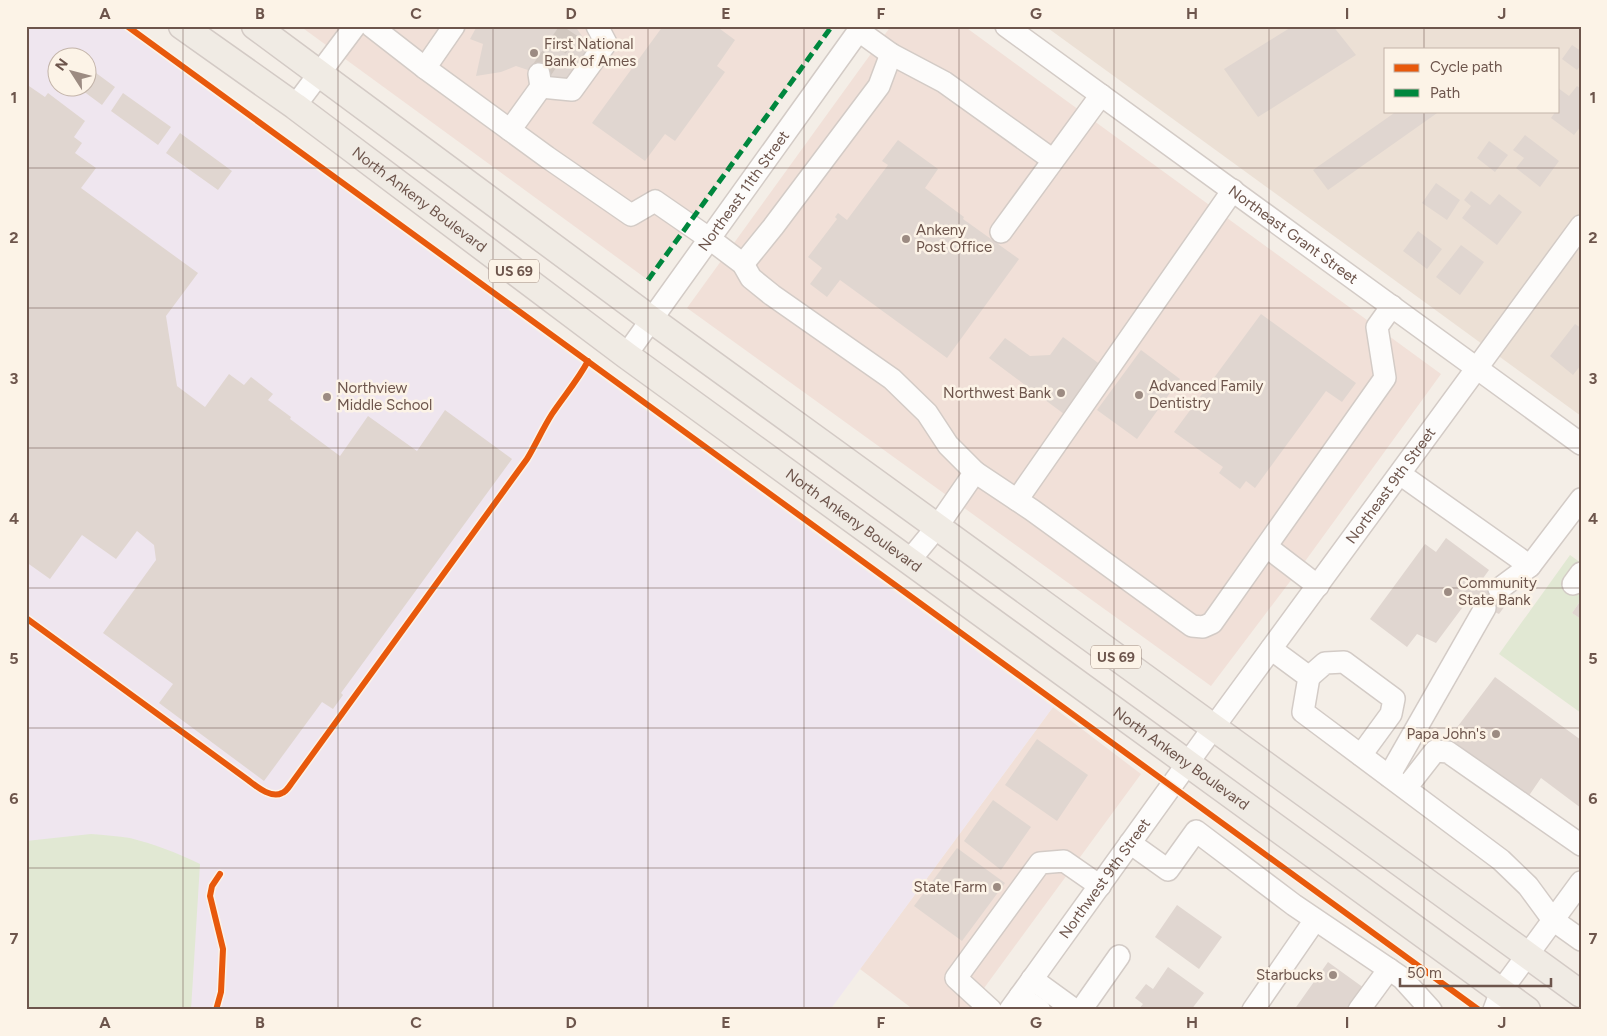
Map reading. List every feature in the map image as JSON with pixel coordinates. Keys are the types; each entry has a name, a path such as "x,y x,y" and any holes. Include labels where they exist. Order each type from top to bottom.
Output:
{"main road":[{"name":"North Ankeny Boulevard","path":"182,26 295,106 626,355 909,561 1528,955 1581,994"},
{"name":"North Ankeny Boulevard","path":"255,26 652,320 937,527 1201,746 1498,1000 1527,1010"}],"street":[{"path":"295,106 355,26"},
{"path":"371,26 425,68 631,216 655,201 710,239 743,264 751,278 772,295 892,379 927,412 948,445 975,472 1192,626 1203,627 1212,623 1385,378 1377,327 1392,306"},
{"path":"425,68 454,26"},
{"path":"510,130 540,80 572,90 606,42 596,26"},
{"name":"Northeast Grant Street","path":"1006,26 1581,444"},
{"path":"861,28 891,54 944,82 1053,160"},
{"name":"Northeast 11th Street","path":"626,355 861,28"},
{"path":"743,264 879,86 891,54"},
{"path":"1001,232 1101,95"},
{"path":"1017,500 1233,190"},
{"name":"Northeast 9th Street","path":"1201,746 1581,226"},
{"path":"909,561 937,527 975,472"},
{"path":"1400,474 1530,566"},
{"path":"1499,589 1530,566 1581,499"},
{"path":"1266,547 1318,586"},
{"path":"1389,776 1485,608"},
{"path":"1271,649 1309,677"},
{"path":"1361,755 1391,714 1394,699 1344,662 1324,662 1309,677 1303,712 1501,860 1528,886 1552,920 1581,940"},
{"name":"Northwest 9th Street","path":"1021,995 1201,746"},
{"path":"1406,788 1435,751 1448,752 1581,845"},
{"path":"1130,843 1168,870 1196,831 1315,920 1402,978 1423,1006"},
{"path":"991,1010 956,978 1040,863 1064,861 1100,886"},
{"path":"1498,1000 1552,920 1581,882"},
{"path":"1253,1010 1315,920"},
{"path":"1081,1010 1120,956"},
{"path":"1359,1010 1389,969"},
{"path":"1021,995 1040,1010"},
{"path":"1021,995 1077,1010"}],"shaded area":[{"name":"Northview Middle School","path":"26,26 119,26 1053,707 830,1010 26,1010"},
{"path":"300,26 832,26 648,280"},
{"path":"891,26 964,26 1441,374 1298,571 1211,686 687,308"},
{"path":"1045,26 1581,26 1581,416"},
{"path":"1053,707 1141,774 968,1010 914,1010 860,969"}],"green space":[{"path":"1570,555 1581,563 1581,600 1572,613 1581,619 1581,713 1499,654"},
{"path":"91,834 139,840 166,849 200,864 191,1010 26,1010 26,841"}],"building":[{"name":"First National Bank of Ames","path":"477,26 575,26 591,49 567,83 516,66 501,72 476,76 483,44 470,39"},
{"path":"663,26 716,26 735,40 717,66 725,72 675,141 665,134 645,161 592,123"},
{"path":"1293,26 1333,26 1356,55 1258,117 1224,69"},
{"path":"1572,45 1581,51 1581,65 1577,70 1562,59"},
{"path":"98,74 115,87 102,105 93,98 98,98"},
{"name":"Northview Middle School","path":"26,84 45,97 48,93 48,98 55,98 85,121 74,137 82,143 75,153 96,168 81,188 198,273 166,316 177,386 205,407 229,374 244,385 251,377 273,394 268,400 340,456 368,416 417,451 445,410 512,459 341,693 343,695 333,709 322,702 264,781 159,703 173,684 103,633 156,560 154,545 137,531 116,559 82,535 50,579 26,562"},
{"path":"1577,86 1581,89 1581,126 1574,135 1551,118 1555,112 1560,112 1560,89 1569,96"},
{"path":"123,93 171,127 158,145 111,111"},
{"path":"1396,112 1439,112 1328,190 1313,170"},
{"path":"180,133 232,171 218,190 166,153"},
{"path":"1525,135 1559,161 1540,187 1516,168 1524,158 1513,150"},
{"name":"Ankeny Post Office","path":"898,140 938,169 925,188 964,217 963,219 1019,259 947,358 840,280 827,297 810,284 822,268 808,257 837,219 835,217 838,213 847,220 888,165 882,161"},
{"path":"1489,141 1508,155 1495,172 1477,158"},
{"path":"1436,183 1460,200 1447,220 1422,203"},
{"path":"1471,191 1490,205 1499,194 1522,212 1497,245 1462,218 1471,206 1464,200"},
{"path":"1418,231 1442,249 1427,269 1403,251"},
{"path":"1461,245 1484,262 1460,295 1436,277"},
{"path":"1261,314 1356,383 1342,402 1326,391 1255,488 1246,481 1240,489 1219,473 1223,467 1174,432"},
{"path":"1575,324 1581,328 1581,365 1573,375 1550,356"},
{"name":"Northwest Bank","path":"1063,337 1105,368 1068,417 989,358 1005,338 1030,356 1050,355"},
{"name":"Advanced Family Dentistry","path":"1141,350 1180,379 1137,439 1097,410"},
{"name":"Community State Bank","path":"1446,538 1489,570 1481,581 1513,595 1499,614 1468,600 1436,643 1417,634 1407,647 1370,619 1425,544 1436,552"},
{"path":"1581,600 1581,619 1572,613"},
{"path":"1495,677 1581,740 1581,808 1541,778 1528,797 1449,738"},
{"path":"1037,739 1088,775 1057,821 1005,785"},
{"path":"993,800 1031,827 1001,870 964,841"},
{"path":"957,848 1005,883 962,941 914,906"},
{"path":"1177,905 1222,937 1199,969 1155,937"},
{"name":"Starbucks","path":"1328,962 1364,988 1349,1010 1294,1010"},
{"path":"1168,967 1204,993 1191,1010 1138,1010 1143,1004 1135,998 1146,984 1153,989"}],"tunnel":[{"path":"539,74 572,26"}],"marked path":[{"path":"648,280 832,26"}],"cycle path":[{"path":"127,26 1479,1010"},
{"path":"26,618 259,788 273,794 282,793 286,791 527,459 552,414 588,361"},
{"path":"216,1010 221,992 223,949 210,896 212,886 220,874"}],"place":[{"name":"First National Bank of Ames","path":"534,53"},
{"name":"Ankeny Post Office","path":"906,239"},
{"name":"Northwest Bank","path":"1061,393"},
{"name":"Advanced Family Dentistry","path":"1139,395"},
{"name":"Northview Middle School","path":"327,397"},
{"name":"Community State Bank","path":"1448,592"},
{"name":"Papa John's","path":"1496,734"},
{"name":"State Farm","path":"997,887"},
{"name":"Starbucks","path":"1333,975"}]}
